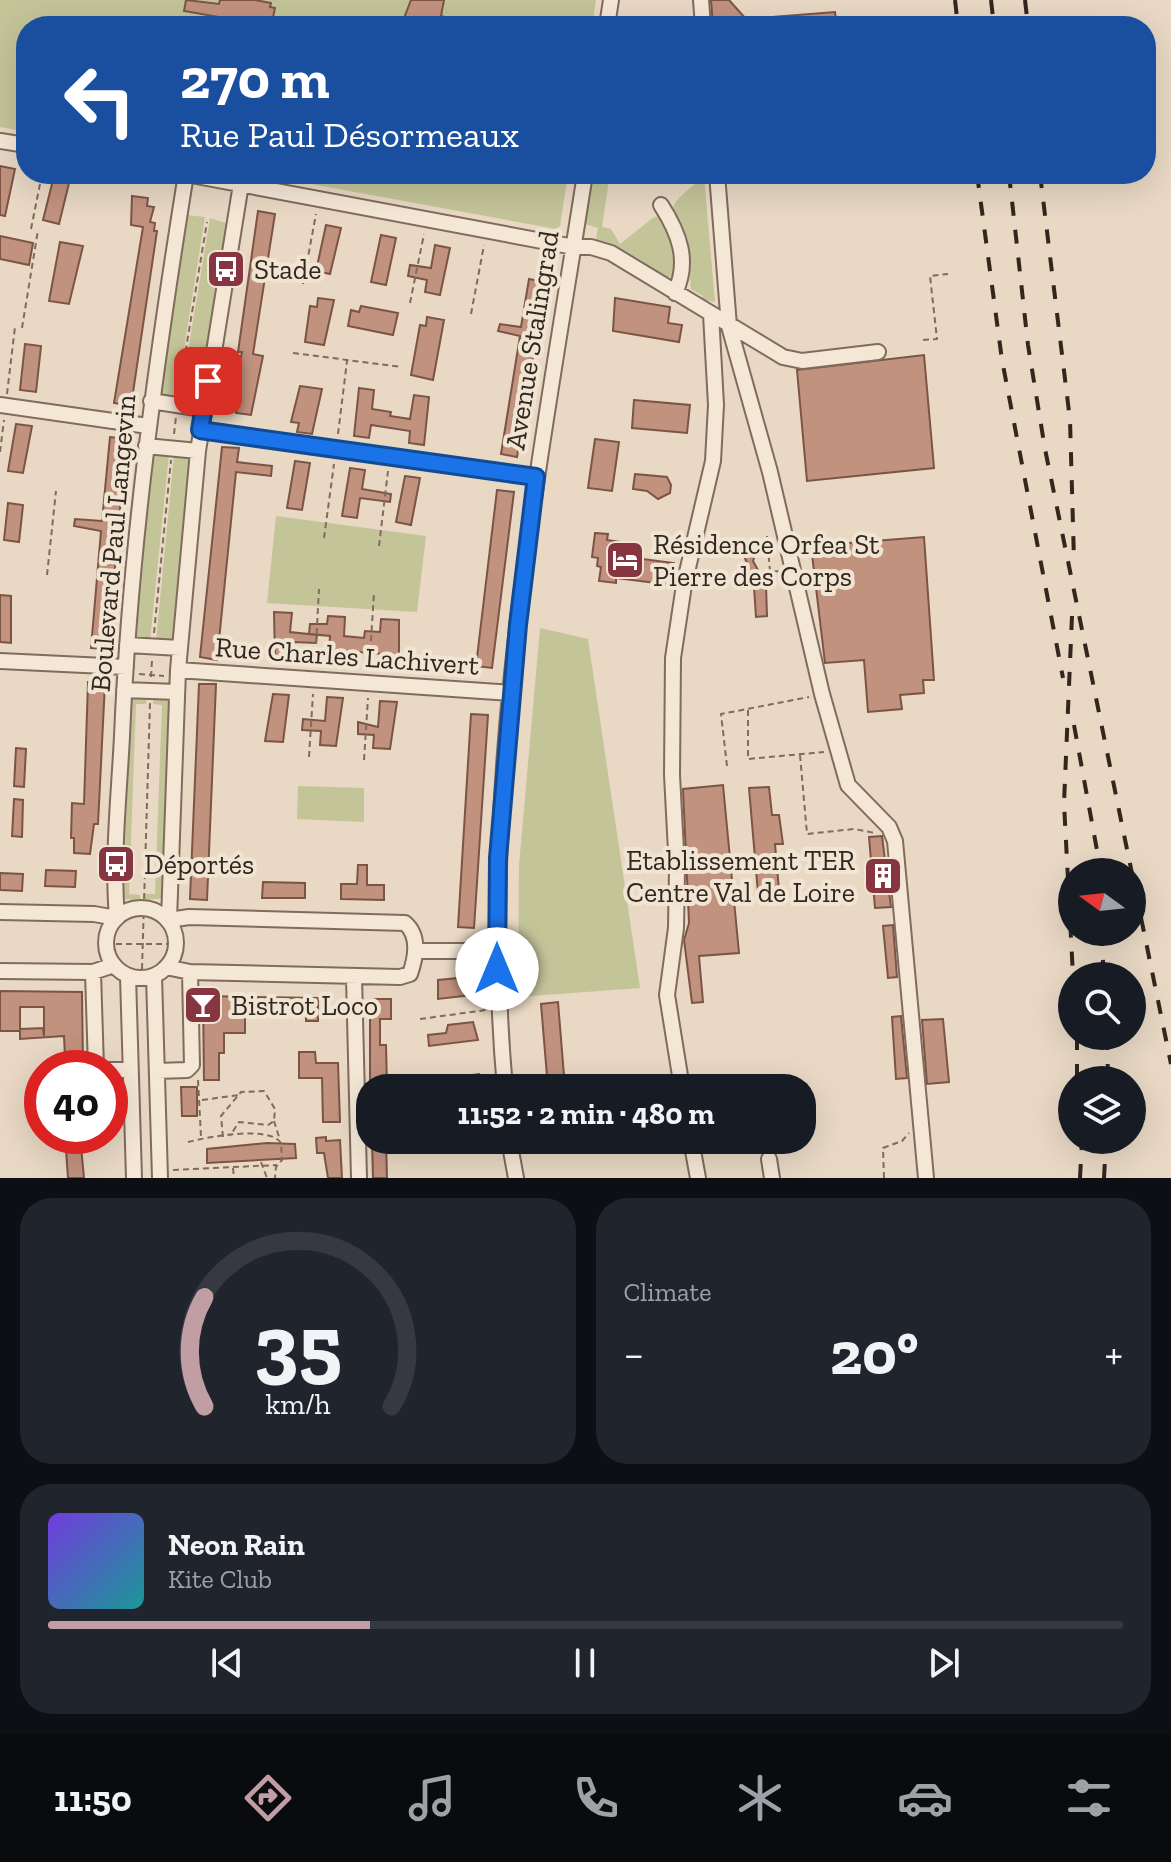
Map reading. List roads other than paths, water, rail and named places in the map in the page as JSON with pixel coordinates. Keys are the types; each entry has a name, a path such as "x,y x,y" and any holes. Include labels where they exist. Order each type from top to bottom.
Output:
{"street":[{"name":"Boulevard Paul Langevin","path":"117,918 127,645 151,401 184,184"},
{"path":"160,1174 157,1071 160,972 176,944 169,920 180,648 200,430 241,184 611,253 783,357 802,361 878,352"},
{"name":"Avenue Stalingrad","path":"504,1074 496,951 498,858 512,693 536,477 583,184"},
{"path":"718,184 729,326 770,472 837,750 850,788 892,832 898,867 917,1105 926,1178"},
{"path":"661,205 678,233 682,263 675,293"},
{"path":"680,1074 667,995 676,928 673,658 684,585 713,461 716,405 711,314"},
{"path":"151,401 203,409"},
{"path":"3,405 148,426"},
{"path":"200,430 536,477"},
{"path":"146,446 198,451"},
{"path":"127,645 180,648"},
{"path":"0,661 126,670"},
{"name":"Rue Charles Lachivert","path":"124,690 178,680 512,693"},
{"path":"0,912 94,914 117,918 142,909 169,920 189,917 405,923 412,929 415,951 410,974 354,977 160,972 128,976 114,965 106,944 117,918"},
{"path":"415,951 496,951"},
{"path":"0,971 93,972 114,965"},
{"path":"93,972 95,1050"},
{"path":"157,1071 191,1067 190,972"},
{"path":"128,976 134,1178"},
{"path":"354,977 359,1178"},
{"path":"512,1154 516,1178"},
{"path":"694,1154 698,1178"},
{"path":"769,1159 772,1178"}],"railway":[{"path":"955,0 957,16"},
{"path":"991,0 993,16"},
{"path":"1025,0 1027,16"},
{"path":"978,184 1002,360 1063,678"},
{"path":"1010,184 1028,345 1045,449 1171,1064"},
{"path":"1041,184 1070,420 1074,560"},
{"path":"1072,616 1064,803 1072,962"},
{"path":"1074,725 1098,858"},
{"path":"1102,946 1103,962"},
{"path":"1077,1050 1077,1066"},
{"path":"1107,1050 1108,1066"},
{"path":"1080,1178 1081,1154"},
{"path":"1104,1178 1105,1154"}],"place":[{"name":"Stade","path":"226,269"},
{"name":"Résidence Orfea St Pierre des Corps","path":"625,560"},
{"name":"Déportés","path":"116,864"},
{"name":"Etablissement TER Centre Val de Loire","path":"883,876"},
{"name":"Bistrot Loco","path":"203,1005"}]}
